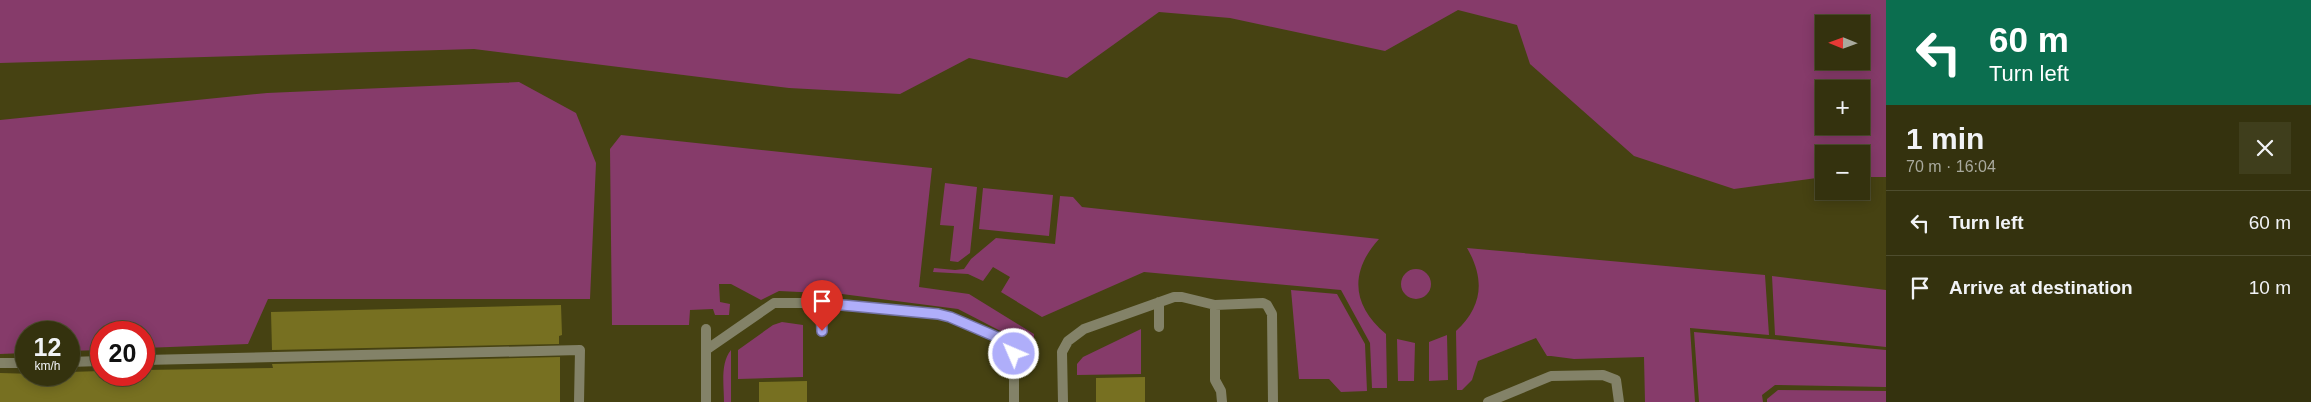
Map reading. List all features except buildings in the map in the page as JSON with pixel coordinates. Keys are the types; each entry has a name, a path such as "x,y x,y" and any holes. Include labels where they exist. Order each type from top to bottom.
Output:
{"street":[{"path":"1063,402 1062,352 1068,340 1075,334 1093,325 1159,302 1182,297 1214,305 1263,303 1270,309 1273,402"},
{"path":"1159,302 1159,327"},
{"path":"706,350 774,303 821,303 944,316 1011,344 1014,354 1014,402"},
{"path":"821,303 822,331"},
{"path":"1214,305 1215,380 1216,385 1221,391 1222,402"},
{"path":"706,330 706,402"},
{"path":"155,360 580,350 578,402"},
{"path":"0,363 15,363"},
{"path":"1488,402 1551,376 1603,375 1616,380 1619,402"}],"shaded area":[{"path":"0,0 1886,0 1886,177 1870,177 1870,145 1815,145 1815,178 1734,189 1634,156 1530,64 1517,25 1458,10 1385,51 1230,18 1159,12 1067,78 969,58 900,94 789,88 474,49 0,63"},
{"path":"519,82 576,113 596,163 590,299 268,299 248,344 155,348 155,321 90,321 90,350 80,351 80,321 15,321 15,353 0,354 0,120 267,93"},
{"path":"621,135 932,168 919,287 969,294 1034,334 1034,340 1016,339 958,309 842,294 779,291 761,300 731,284 719,284 720,302 730,304 729,315 715,315 713,309 690,310 689,325 612,325 610,149"},
{"path":"945,183 977,187 970,253 958,262 950,261 954,226 940,225"},
{"path":"983,188 1053,195 1049,236 979,229"},
{"path":"1060,196 1073,197 1082,207 1379,239 1369,251 1363,264 1358,288 1366,312 1386,334 1387,388 1372,388 1370,343 1341,290 1144,272 1042,317 1001,292 1010,277 993,267 983,281 968,274 933,272 934,268 964,269 971,259 996,238 1055,244"},
{"path":"1467,248 1765,275 1769,335 1690,328 1695,402 1645,402 1644,357 1574,359 1547,356 1536,338 1478,361 1472,380 1462,390 1457,390 1456,331 1472,312 1476,302 1479,281 1473,259"},
{"path":"1416,269 1426,274 1431,284 1426,294 1416,299 1406,294 1401,284 1406,274"},
{"path":"1772,276 1886,290 1886,347 1775,335"},
{"path":"1291,290 1337,294 1365,344 1367,391 1341,392 1329,379 1299,379"},
{"path":"782,322 803,325 803,377 738,379 738,350 773,325"},
{"path":"1141,329 1141,374 1077,375 1077,364 1083,357"},
{"path":"1694,332 1886,350 1886,387 1775,385 1762,395 1763,402 1699,402"},
{"path":"1447,335 1448,380 1429,381 1429,342"},
{"path":"1397,339 1415,343 1414,381 1398,381"},
{"path":"731,350 731,402 724,402 724,368 725,361"},
{"path":"1778,390 1886,391 1886,402 1767,402 1767,399"}],"route":[{"path":"822,331 821,303 938,314 950,317 1006,341 1011,344 1014,354"}]}
